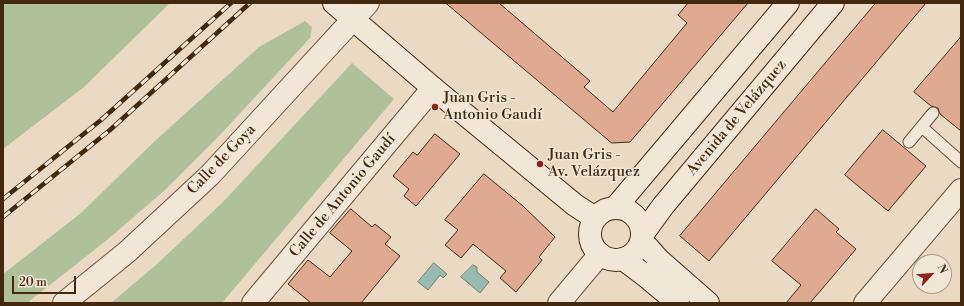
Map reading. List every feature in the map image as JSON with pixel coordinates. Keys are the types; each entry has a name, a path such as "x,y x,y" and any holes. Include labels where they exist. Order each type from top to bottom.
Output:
{"street":[{"path":"334,3 433,88 575,205 595,218"},
{"name":"Calle de Goya","path":"64,303 127,252 210,176 368,3"},
{"path":"615,208 788,3"},
{"name":"Avenida de Velázquez","path":"642,238 663,206 833,3"},
{"name":"Calle de Antonio Gaudí","path":"253,303 433,88"},
{"path":"865,303 961,190"},
{"path":"615,208 627,210 638,219 642,226 642,238 636,251 630,256 623,259 614,260 600,254 591,241 590,233 595,218 605,210 615,208"},
{"path":"642,238 659,260 708,303"},
{"path":"559,303 600,254"},
{"path":"623,259 647,276 678,303"}],"lane":[{"path":"909,142 933,113"},
{"path":"922,127 961,162"}],"green space":[{"path":"3,3 170,3 84,87 3,149"},
{"path":"305,21 312,27 310,38 220,135 165,190 107,240 27,303 3,303 3,274 81,213 157,139 259,47"},
{"path":"352,63 394,99 222,303 111,303 157,264 223,202"}],"water":[{"path":"434,263 447,274 443,278 440,275 428,290 418,282"},
{"path":"473,265 477,267 477,272 489,282 480,293 461,277"}],"building":[{"path":"446,3 499,3 590,81 584,87 613,112 687,23 678,15 688,3 748,3 630,142 612,143"},
{"path":"876,3 926,3 709,261 680,236"},
{"path":"961,37 961,131 940,114 938,108 931,106 914,92"},
{"path":"883,130 926,166 888,211 845,175"},
{"path":"435,134 460,154 416,206 404,196 409,189 393,176 413,152 417,155"},
{"path":"484,174 523,206 555,237 539,257 542,260 516,292 500,278 506,271 473,244 461,258 445,245 458,230 445,220"},
{"path":"351,209 372,227 375,224 391,237 385,244 400,256 361,303 311,303 288,284 308,260 330,277 352,251 330,233"},
{"path":"816,209 839,229 836,232 856,249 810,303 786,303 801,285 772,261"}],"railway":[{"path":"3,199 101,120 231,3"},
{"path":"3,217 110,130 250,3"}],"place":[{"name":"Juan Gris - Antonio Gaudí","path":"435,107"},
{"name":"Juan Gris - Av. Velázquez","path":"540,164"}]}
